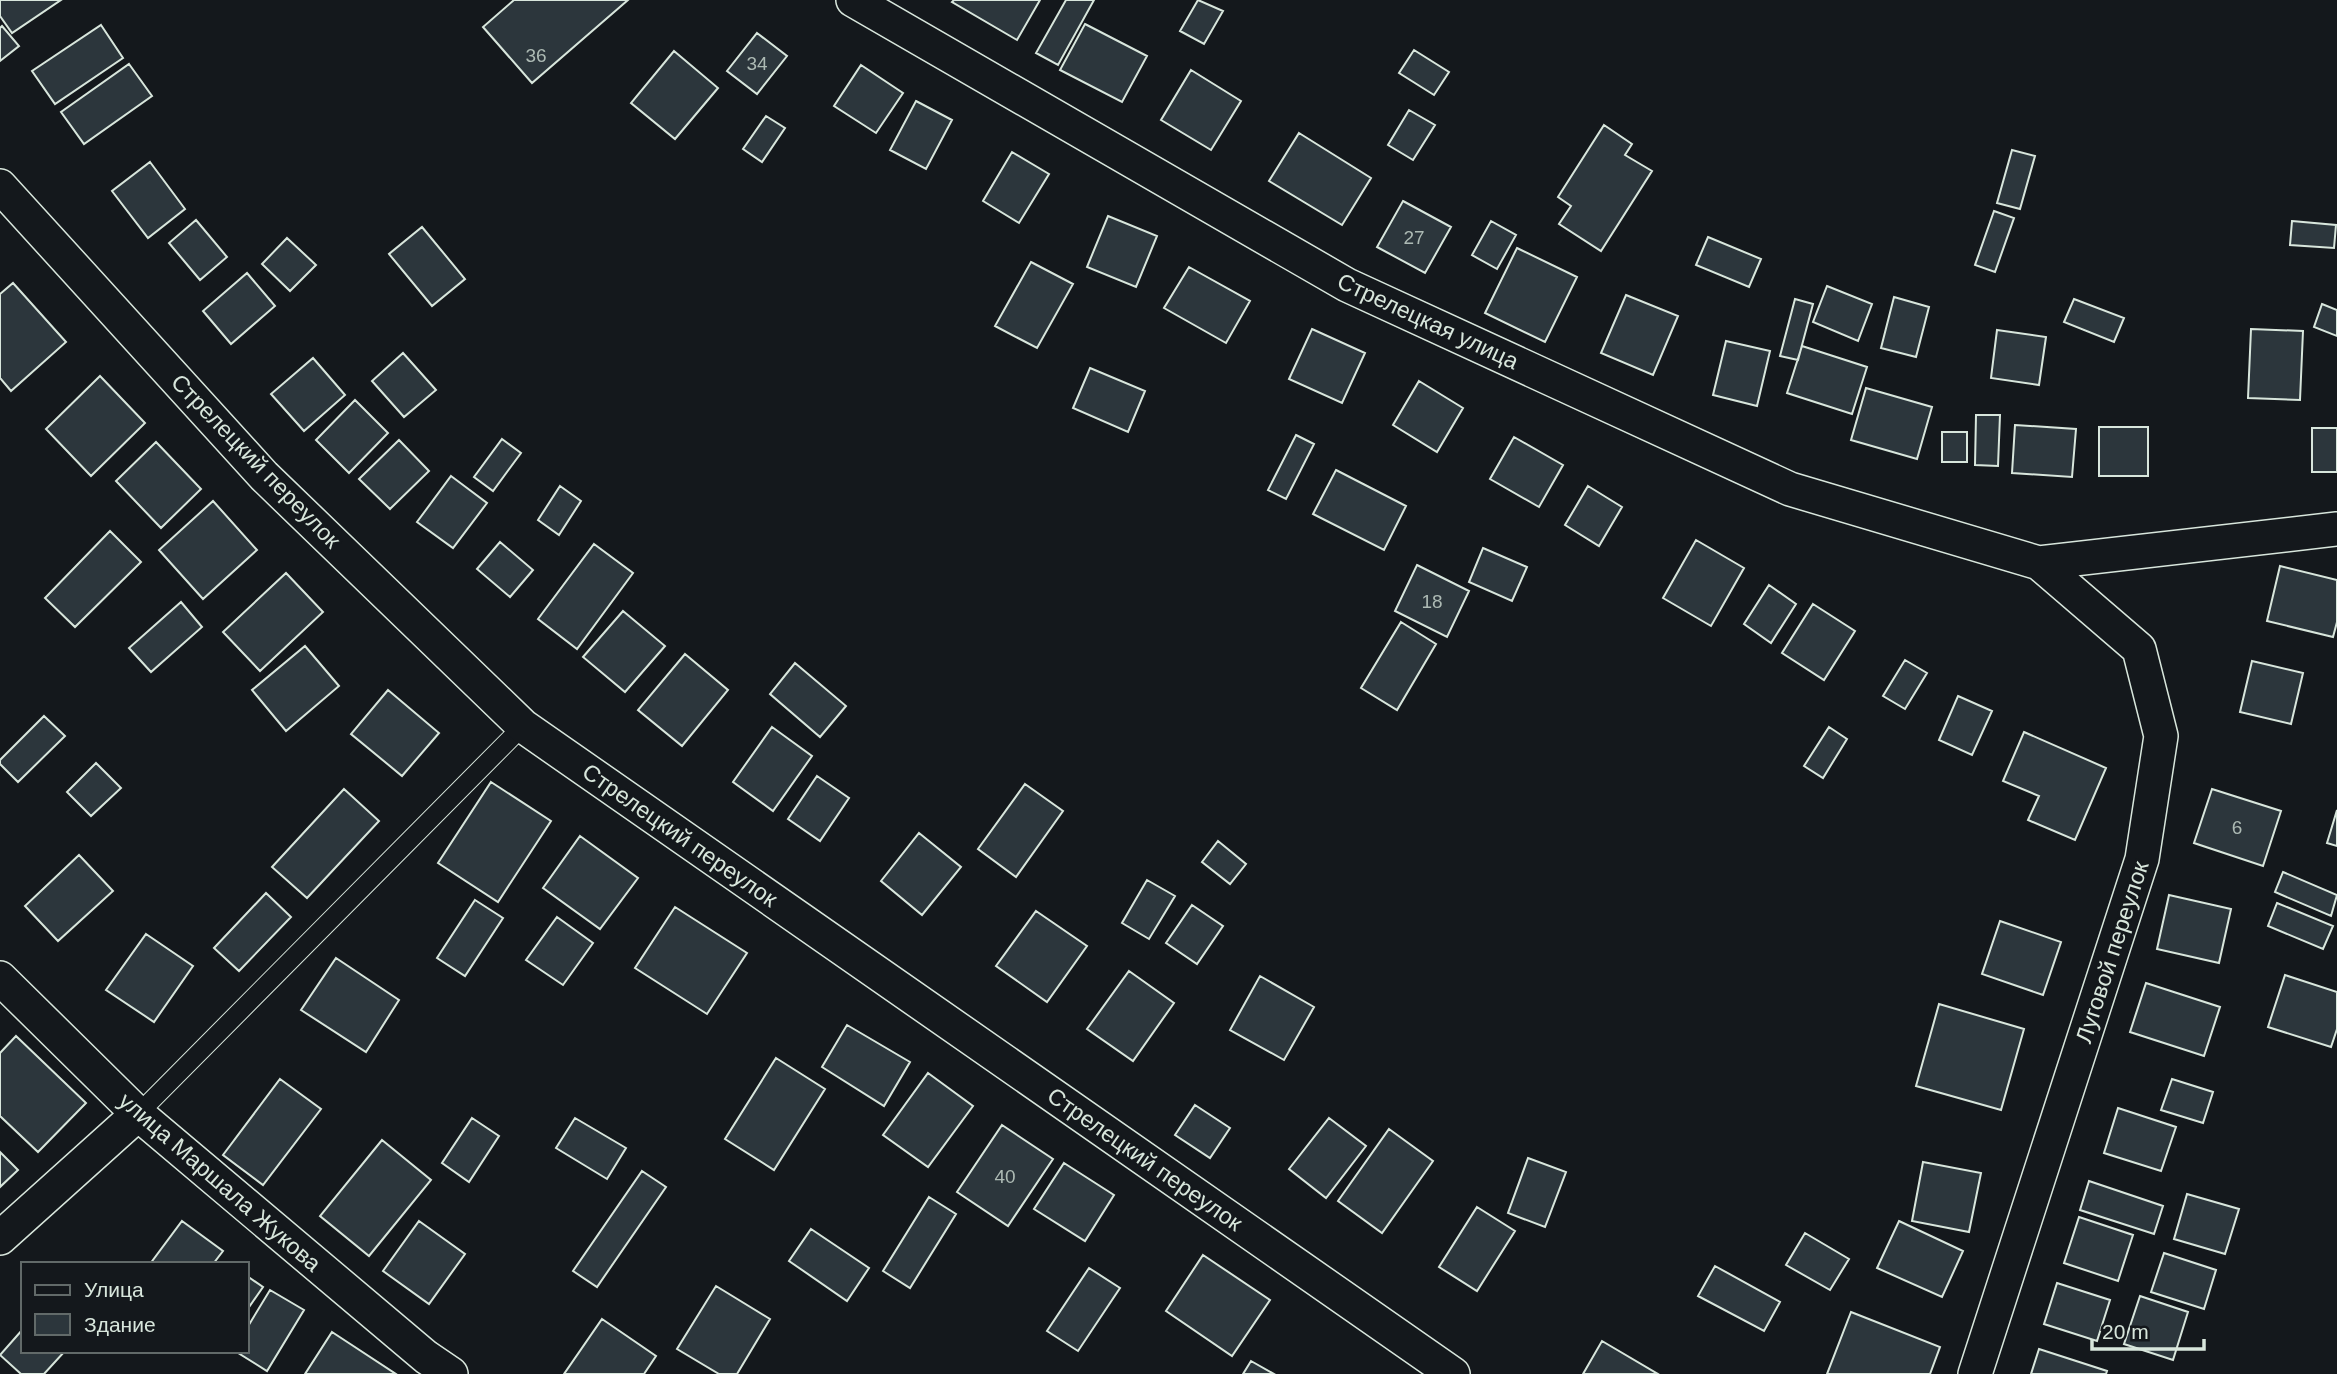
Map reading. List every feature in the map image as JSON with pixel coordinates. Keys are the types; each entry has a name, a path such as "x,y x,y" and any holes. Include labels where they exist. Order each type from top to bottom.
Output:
{"street":[{"name":"Стрелецкая улица","path":"853,0 1347,285 1790,489 2039,564"},
{"name":"Стрелецкий переулок","path":"0,186 264,476 523,726 1453,1374"},
{"path":"2039,564 2337,529"},
{"name":"Луговой переулок","path":"1975,1374 2143,859 2161,736 2139,649 2039,564"},
{"name":"улица Маршала Жукова","path":"0,978 138,1114 426,1357 450,1374"},
{"path":"0,1238 138,1114"}],"lane":[{"path":"138,1114 523,726"}],"building":[{"path":"0,0 61,0 12,33 0,16"},
{"path":"514,0 628,0 532,83 483,27"},
{"path":"1040,0 1017,40 952,2"},
{"path":"1066,0 1094,0 1058,65 1036,53"},
{"path":"1198,0 1223,11 1204,44 1180,31"},
{"path":"1085,24 1147,56 1122,102 1060,70"},
{"path":"101,25 123,58 55,104 32,71"},
{"path":"2,26 19,46 0,61 0,28"},
{"path":"757,33 787,56 757,94 727,71"},
{"path":"1414,50 1449,72 1434,95 1399,73"},
{"path":"674,51 718,88 675,139 631,103"},
{"path":"129,64 152,96 84,144 61,112"},
{"path":"861,65 903,93 876,133 834,106"},
{"path":"1191,70 1241,101 1211,150 1161,120"},
{"path":"916,101 952,120 926,169 890,150"},
{"path":"1409,110 1435,125 1413,160 1388,145"},
{"path":"766,116 785,128 762,162 743,149"},
{"path":"1604,125 1632,144 1625,155 1652,171 1601,251 1559,224 1571,206 1558,197"},
{"path":"1299,133 1371,178 1342,225 1269,181"},
{"path":"2012,150 2035,156 2020,209 1997,203"},
{"path":"1012,152 1049,174 1019,223 983,201"},
{"path":"150,162 185,209 148,238 112,191"},
{"path":"1403,201 1451,227 1425,273 1377,247"},
{"path":"1994,211 2014,218 1995,272 1975,265"},
{"path":"1108,216 1157,236 1136,287 1087,267"},
{"path":"196,220 227,257 200,280 169,243"},
{"path":"1491,221 1516,235 1497,269 1472,255"},
{"path":"2292,221 2336,225 2334,248 2290,245"},
{"path":"422,227 465,279 432,306 389,254"},
{"path":"1708,237 1761,259 1749,287 1696,265"},
{"path":"287,238 316,265 290,291 262,264"},
{"path":"1517,248 1577,277 1545,342 1485,313"},
{"path":"1031,262 1073,284 1037,348 995,326"},
{"path":"1189,267 1250,301 1226,343 1164,308"},
{"path":"247,273 275,306 231,344 203,311"},
{"path":"13,283 66,342 11,391 0,378 0,294"},
{"path":"1827,286 1872,304 1858,341 1813,322"},
{"path":"1626,295 1678,316 1653,375 1601,353"},
{"path":"1894,297 1929,307 1916,357 1881,348"},
{"path":"1795,299 1813,304 1798,360 1780,356"},
{"path":"2074,299 2124,318 2114,342 2064,322"},
{"path":"2322,304 2337,310 2337,336 2314,327"},
{"path":"1312,329 1365,353 1342,403 1289,379"},
{"path":"2251,329 2303,331 2300,400 2248,398"},
{"path":"1997,330 2046,337 2039,385 1991,378"},
{"path":"1726,341 1770,351 1757,406 1713,395"},
{"path":"1802,346 1867,367 1852,414 1787,393"},
{"path":"403,353 436,390 404,417 372,381"},
{"path":"313,358 345,395 304,431 271,394"},
{"path":"1090,368 1145,391 1128,432 1073,408"},
{"path":"100,376 145,423 91,476 46,429"},
{"path":"1419,381 1463,408 1437,452 1393,425"},
{"path":"1866,388 1932,407 1917,459 1851,440"},
{"path":"355,400 388,433 349,473 316,440"},
{"path":"1976,415 2000,415 1998,466 1975,465"},
{"path":"2015,425 2076,429 2072,477 2012,473"},
{"path":"2099,427 2148,427 2148,476 2099,476"},
{"path":"2312,428 2337,428 2337,472 2312,472"},
{"path":"1942,432 1967,432 1967,462 1942,462"},
{"path":"1296,435 1314,444 1286,499 1268,490"},
{"path":"1514,437 1563,465 1539,507 1490,479"},
{"path":"502,439 521,453 493,491 474,477"},
{"path":"399,440 429,471 390,509 359,479"},
{"path":"156,442 201,489 161,528 116,481"},
{"path":"1336,470 1406,506 1384,550 1313,514"},
{"path":"451,476 487,503 453,548 417,522"},
{"path":"560,486 581,501 559,535 538,520"},
{"path":"1588,486 1622,507 1599,546 1565,525"},
{"path":"213,501 257,550 203,599 159,550"},
{"path":"110,531 141,562 75,627 45,598"},
{"path":"1696,540 1744,568 1711,626 1663,598"},
{"path":"500,542 533,570 510,597 477,569"},
{"path":"594,544 633,573 577,649 538,619"},
{"path":"1483,548 1527,567 1512,601 1469,582"},
{"path":"1417,565 1469,591 1447,637 1395,611"},
{"path":"2280,566 2337,580 2337,622 2333,637 2267,621"},
{"path":"286,573 323,612 260,671 223,632"},
{"path":"1769,585 1796,604 1771,643 1744,624"},
{"path":"181,602 202,627 151,672 129,648"},
{"path":"1813,604 1855,631 1824,680 1782,653"},
{"path":"623,611 665,646 625,692 583,657"},
{"path":"1401,622 1436,644 1397,710 1361,688"},
{"path":"305,646 339,686 286,731 252,690"},
{"path":"685,654 728,690 682,746 638,710"},
{"path":"1905,660 1927,673 1905,709 1883,696"},
{"path":"2252,661 2303,673 2291,724 2240,712"},
{"path":"795,663 846,706 820,737 770,694"},
{"path":"388,690 439,733 402,776 351,734"},
{"path":"1958,696 1992,711 1972,755 1939,740"},
{"path":"44,716 65,736 18,782 0,764 0,760"},
{"path":"772,727 812,756 773,811 733,782"},
{"path":"1829,727 1847,739 1823,778 1804,766"},
{"path":"2024,732 2106,768 2075,840 2028,820 2039,796 2003,781"},
{"path":"96,763 121,788 91,816 67,792"},
{"path":"817,776 849,798 820,841 788,819"},
{"path":"491,782 551,821 498,902 438,863"},
{"path":"1025,784 1063,811 1016,877 978,849"},
{"path":"344,789 379,821 307,898 272,867"},
{"path":"2212,789 2281,811 2263,866 2194,843"},
{"path":"2337,810 2337,846 2327,843"},
{"path":"919,833 961,867 922,915 881,881"},
{"path":"580,836 638,878 600,929 543,888"},
{"path":"1218,841 1246,864 1230,884 1202,862"},
{"path":"79,855 113,891 58,941 25,906"},
{"path":"2283,872 2337,895 2331,916 2275,892"},
{"path":"1147,880 1175,896 1149,939 1122,923"},
{"path":"266,893 291,917 239,971 214,948"},
{"path":"2169,895 2231,909 2219,963 2157,949"},
{"path":"475,900 503,918 465,976 437,958"},
{"path":"2277,903 2333,926 2323,949 2268,926"},
{"path":"1192,905 1223,926 1197,964 1166,943"},
{"path":"675,907 747,953 707,1014 635,968"},
{"path":"1036,911 1087,946 1047,1002 996,966"},
{"path":"557,917 593,943 563,985 526,960"},
{"path":"2000,921 2061,942 2043,995 1982,974"},
{"path":"146,934 193,966 154,1022 106,990"},
{"path":"336,958 399,1000 366,1052 301,1010"},
{"path":"1129,971 1174,1003 1133,1061 1087,1029"},
{"path":"2285,975 2337,992 2337,1029 2331,1047 2268,1027"},
{"path":"1260,976 1314,1007 1284,1060 1230,1030"},
{"path":"2146,983 2220,1007 2204,1056 2130,1032"},
{"path":"1939,1004 2024,1029 2001,1110 1916,1086"},
{"path":"847,1025 910,1062 884,1106 822,1067"},
{"path":"16,1036 86,1103 38,1152 0,1116 0,1053"},
{"path":"776,1058 825,1089 774,1170 725,1139"},
{"path":"928,1073 973,1106 928,1167 883,1135"},
{"path":"280,1079 321,1109 263,1185 223,1155"},
{"path":"2172,1079 2213,1092 2203,1123 2161,1110"},
{"path":"1195,1105 1230,1128 1210,1158 1175,1135"},
{"path":"2118,1108 2176,1127 2161,1171 2104,1153"},
{"path":"472,1118 499,1136 469,1182 442,1163"},
{"path":"575,1118 626,1148 607,1179 556,1148"},
{"path":"1329,1118 1366,1146 1326,1198 1289,1169"},
{"path":"1002,1125 1053,1159 1008,1226 957,1192"},
{"path":"1389,1129 1433,1161 1382,1233 1338,1201"},
{"path":"382,1140 431,1180 369,1256 320,1216"},
{"path":"0,1152 18,1170 0,1187"},
{"path":"1528,1158 1566,1172 1545,1227 1508,1213"},
{"path":"1923,1162 1981,1173 1969,1232 1912,1221"},
{"path":"1064,1163 1114,1195 1085,1241 1034,1209"},
{"path":"642,1171 666,1187 597,1287 573,1271"},
{"path":"2089,1181 2163,1206 2154,1234 2080,1210"},
{"path":"2187,1194 2239,1209 2225,1254 2174,1239"},
{"path":"929,1197 956,1214 910,1288 883,1271"},
{"path":"1477,1207 1515,1231 1477,1291 1439,1267"},
{"path":"2079,1217 2133,1235 2118,1281 2064,1263"},
{"path":"182,1221 223,1251 215,1262 151,1262"},
{"path":"419,1221 465,1254 429,1304 383,1271"},
{"path":"1899,1221 1963,1251 1942,1297 1877,1268"},
{"path":"811,1229 869,1268 847,1301 789,1261"},
{"path":"1805,1233 1849,1259 1830,1290 1786,1265"},
{"path":"2164,1253 2216,1270 2204,1309 2151,1292"},
{"path":"1203,1255 1270,1300 1232,1356 1166,1311"},
{"path":"1715,1266 1780,1302 1764,1331 1698,1296"},
{"path":"1089,1268 1120,1288 1078,1351 1047,1331"},
{"path":"248,1277 263,1287 248,1309"},
{"path":"2057,1283 2110,1300 2097,1341 2044,1324"},
{"path":"716,1286 770,1319 737,1374 719,1374 677,1349"},
{"path":"270,1290 304,1310 267,1371 238,1353 248,1353 248,1326"},
{"path":"2140,1296 2188,1312 2173,1360 2124,1344"},
{"path":"1851,1312 1940,1347 1930,1374 1827,1374"},
{"path":"602,1319 656,1356 644,1374 564,1374"},
{"path":"21,1331 21,1353 63,1353 44,1374 21,1374 0,1355"},
{"path":"332,1332 396,1374 305,1374"},
{"path":"1602,1341 1658,1374 1583,1374"},
{"path":"2039,1349 2107,1371 2106,1374 2031,1374"},
{"path":"1251,1361 1274,1374 1243,1374"}]}
